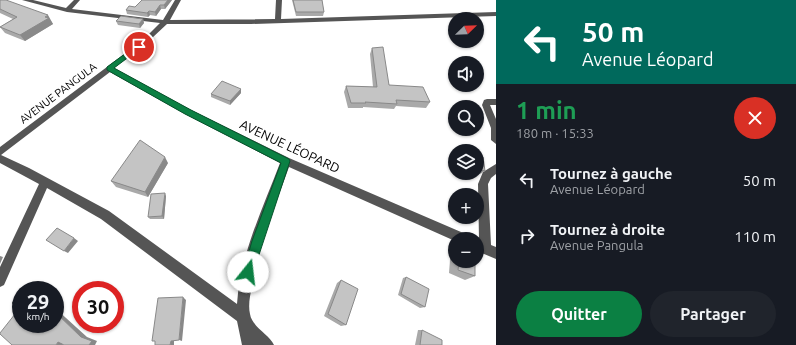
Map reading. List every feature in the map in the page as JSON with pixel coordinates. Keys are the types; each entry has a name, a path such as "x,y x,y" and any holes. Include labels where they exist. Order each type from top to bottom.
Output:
{"street":[{"path":"25,0 67,10 164,22 251,22 496,14"},
{"path":"67,10 77,0"},
{"name":"AVENUE PANGULA","path":"0,152 145,41 174,10 178,0"},
{"path":"278,20 279,0"},
{"name":"AVENUE LÉOPARD","path":"109,68 188,112 286,161 448,232"},
{"path":"496,102 488,102 486,105 495,128 496,140"},
{"path":"0,159 105,215 243,317 252,331 261,341 268,345"},
{"path":"249,345 243,317 243,300 251,262 286,161"},
{"path":"481,232 483,184 487,175 496,168"},
{"path":"0,281 45,182"},
{"path":"484,248 496,254"}],"building":[{"path":"0,0 6,0 48,15 45,17 49,18 20,35 0,27 17,17 0,9"},
{"path":"142,0 168,0 164,5 160,5 155,12 149,11 147,13 126,10 129,6 135,7"},
{"path":"293,0 322,0 324,12 296,12"},
{"path":"121,16 143,19 139,24 116,21"},
{"path":"383,47 389,85 423,87 430,102 396,100 397,104 365,102 366,103 351,103 346,86 377,87 372,48"},
{"path":"222,81 241,89 230,101 211,94"},
{"path":"140,140 165,157 145,192 111,181"},
{"path":"165,193 162,216 148,217 151,194"},
{"path":"57,228 74,238 64,251 46,240"},
{"path":"458,268 475,268 475,276 458,270"},
{"path":"406,277 429,289 425,307 401,294"},
{"path":"341,280 358,289 346,325 328,314"},
{"path":"183,297 179,340 171,341 170,345 155,345 155,341 152,341 158,298"},
{"path":"12,318 12,333 64,333 64,321 72,328 72,333 77,333 81,337 92,341 89,345 64,345 58,342 56,345 12,345 0,333"},
{"path":"422,330 442,340 442,345 420,345"}],"route":[{"path":"139,47 124,56 109,68 188,112 286,161 248,272"}]}
